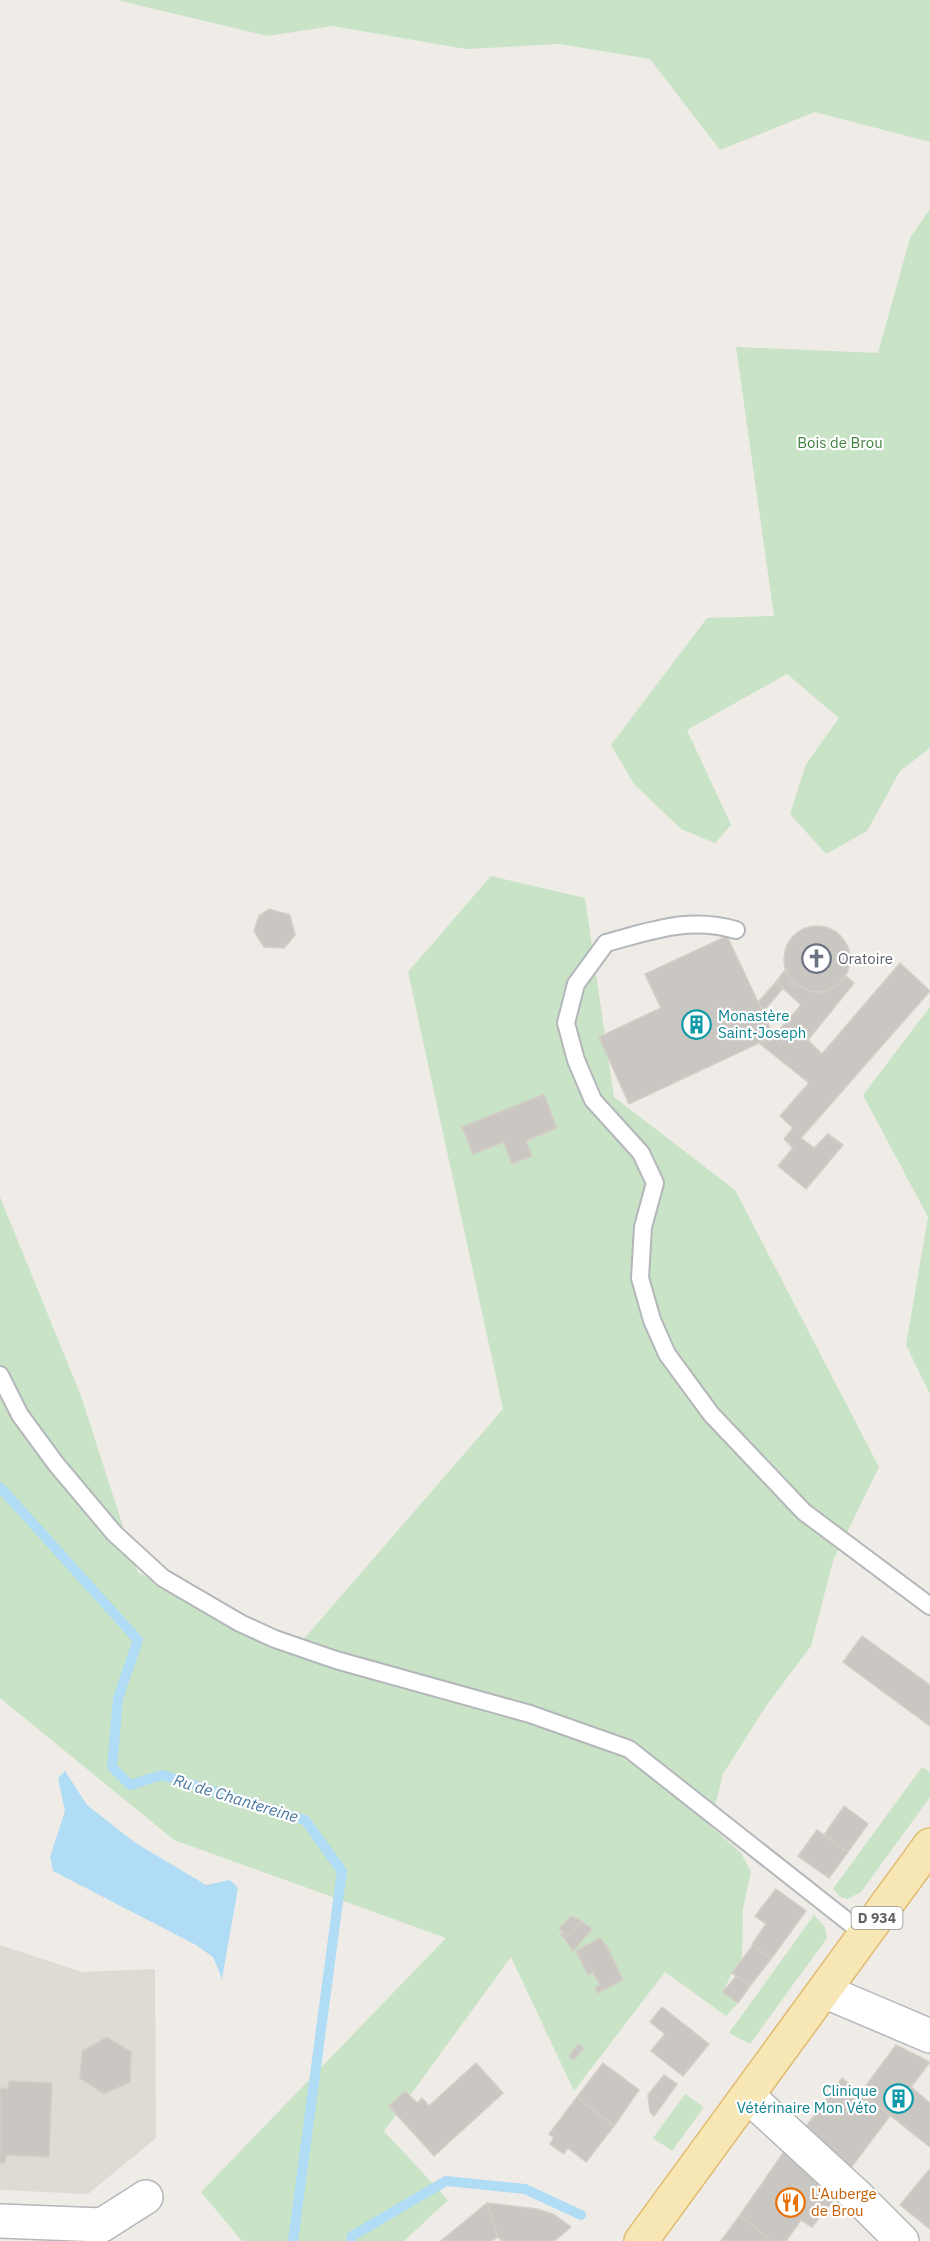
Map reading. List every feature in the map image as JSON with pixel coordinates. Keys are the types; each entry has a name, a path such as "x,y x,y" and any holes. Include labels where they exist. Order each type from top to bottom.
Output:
{"main road":[{"name":"D 934","path":"642,2240 930,1845"}],"street":[{"path":"824,1991 930,2036"},
{"path":"748,2096 902,2241"},
{"path":"0,2221 102,2225 146,2197"}],"lane":[{"path":"736,930 720,925 689,923 606,943 576,984 566,1023 576,1060 593,1100 641,1153 655,1183 643,1227 640,1278 652,1320 667,1354 711,1414 804,1512 930,1606"},
{"path":"0,1375 20,1415 56,1464 114,1533 163,1578 240,1623 275,1639 336,1660 530,1714 629,1749 865,1935"}],"shaded area":[{"path":"0,1945 82,1972 155,1969 156,2138 88,2194 0,2190"}],"green space":[{"path":"117,0 930,0 930,142 815,112 720,150 650,59 559,44 466,49 332,26 268,36"},
{"name":"Bois de Brou","path":"930,209 930,748 900,771 867,831 826,854 790,814 806,764 839,718 787,674 687,730 731,825 715,843 681,829 634,784 611,745 707,618 774,616 736,347 878,353 910,238"},
{"path":"491,876 585,898 614,1097 735,1190 879,1467 833,1561 811,1646 766,1706 723,1774 710,1826 741,1853 751,1872 743,1909 742,1959 723,1992 738,2003 726,2016 665,1972 574,2091 511,1957 384,2131 448,2200 404,2241 242,2241 201,2192 446,1938 174,1840 0,1698 0,1197 81,1396 138,1573 303,1640 503,1409 408,972"},
{"path":"930,1007 930,1394 906,1345 928,1217 863,1095"},
{"path":"922,1767 930,1772 930,1797 861,1892 847,1899 839,1896 833,1889"},
{"path":"814,1915 825,1927 827,1938 750,2044 729,2033"},
{"path":"685,2094 704,2107 672,2151 653,2138"}],"water":[{"path":"65,1771 87,1805 134,1842 206,1885 230,1880 238,1888 222,1979 213,1957 196,1945 53,1871 50,1857 65,1811 58,1778"}],"building":[{"path":"269,909 290,915 295,935 284,948 264,947 254,931 259,916"},
{"name":"Oratoire","path":"823,926 841,935 848,946 850,959 848,972 841,983 830,990 811,992 793,983 786,972 784,953 793,935 804,928"},
{"name":"Monastère Saint-Joseph","path":"727,936 774,1036 629,1104 599,1037 661,1008 645,974"},
{"path":"900,963 930,991 801,1138 814,1148 828,1134 843,1145 806,1189 778,1166 793,1148 784,1139 793,1128 780,1116 809,1083 759,1043 774,1036 801,1005 776,982 785,970 795,984 811,992 825,992 838,985 846,976 854,983 808,1040 822,1054"},
{"path":"776,982 783,988 763,1012 758,1002"},
{"path":"544,1094 557,1128 526,1141 532,1156 512,1164 504,1142 473,1154 462,1127"},
{"path":"862,1636 930,1685 930,1726 843,1662"},
{"path":"844,1806 868,1824 848,1852 824,1835"},
{"path":"817,1830 848,1852 829,1878 798,1856"},
{"path":"776,1889 806,1911 771,1959 752,1944 766,1924 755,1916"},
{"path":"571,1916 581,1921 565,1939 561,1935 563,1932 559,1929"},
{"path":"581,1921 592,1929 573,1951 565,1939"},
{"path":"600,1938 607,1947 623,1980 598,1993 595,1988 600,1985 593,1972 588,1975 576,1951"},
{"path":"753,1945 771,1959 750,1986 732,1973"},
{"path":"736,1976 750,1986 738,2003 723,1992"},
{"path":"662,2007 709,2044 683,2076 651,2051 665,2034 650,2022"},
{"path":"107,2037 131,2052 130,2082 104,2094 80,2078 82,2051"},
{"path":"578,2044 584,2048 574,2060 569,2056"},
{"name":"Clinique Vétérinaire Mon Véto","path":"896,2045 930,2062 911,2087 930,2103 930,2147 861,2092"},
{"path":"476,2063 503,2093 434,2156 389,2106 405,2091 417,2103 422,2098 429,2106"},
{"path":"603,2063 639,2090 614,2126 577,2097"},
{"path":"664,2075 677,2084 654,2116 650,2112 648,2095"},
{"path":"842,2078 890,2116 847,2173 802,2132"},
{"path":"9,2081 52,2083 49,2157 6,2155 5,2163 0,2163 0,2088 8,2089"},
{"path":"577,2097 614,2126 586,2162 568,2148 564,2154 550,2144 554,2138 549,2134"},
{"name":"L'Auberge de Brou","path":"790,2143 842,2189 812,2227 801,2220 786,2241 771,2241 740,2215"},
{"path":"930,2170 930,2229 900,2205"},
{"path":"487,2203 498,2237 491,2241 441,2241"},
{"path":"487,2203 537,2209 553,2214 571,2227 554,2241 502,2241 498,2237"},
{"path":"740,2215 771,2241 721,2241"}],"waterway":[{"name":"Ru de Chantereine","path":"0,1487 138,1640 118,1698 112,1767 130,1785 162,1775 305,1820 342,1871 293,2241"},
{"name":"Ru de Chantereine","path":"351,2241 352,2236 446,2181 525,2189 581,2215"}],"place":[{"name":"Oratoire","path":"817,958"},
{"name":"Monastère Saint-Joseph","path":"697,1024"},
{"name":"Clinique Vétérinaire Mon Véto","path":"898,2099"},
{"name":"L'Auberge de Brou","path":"790,2202"}]}
